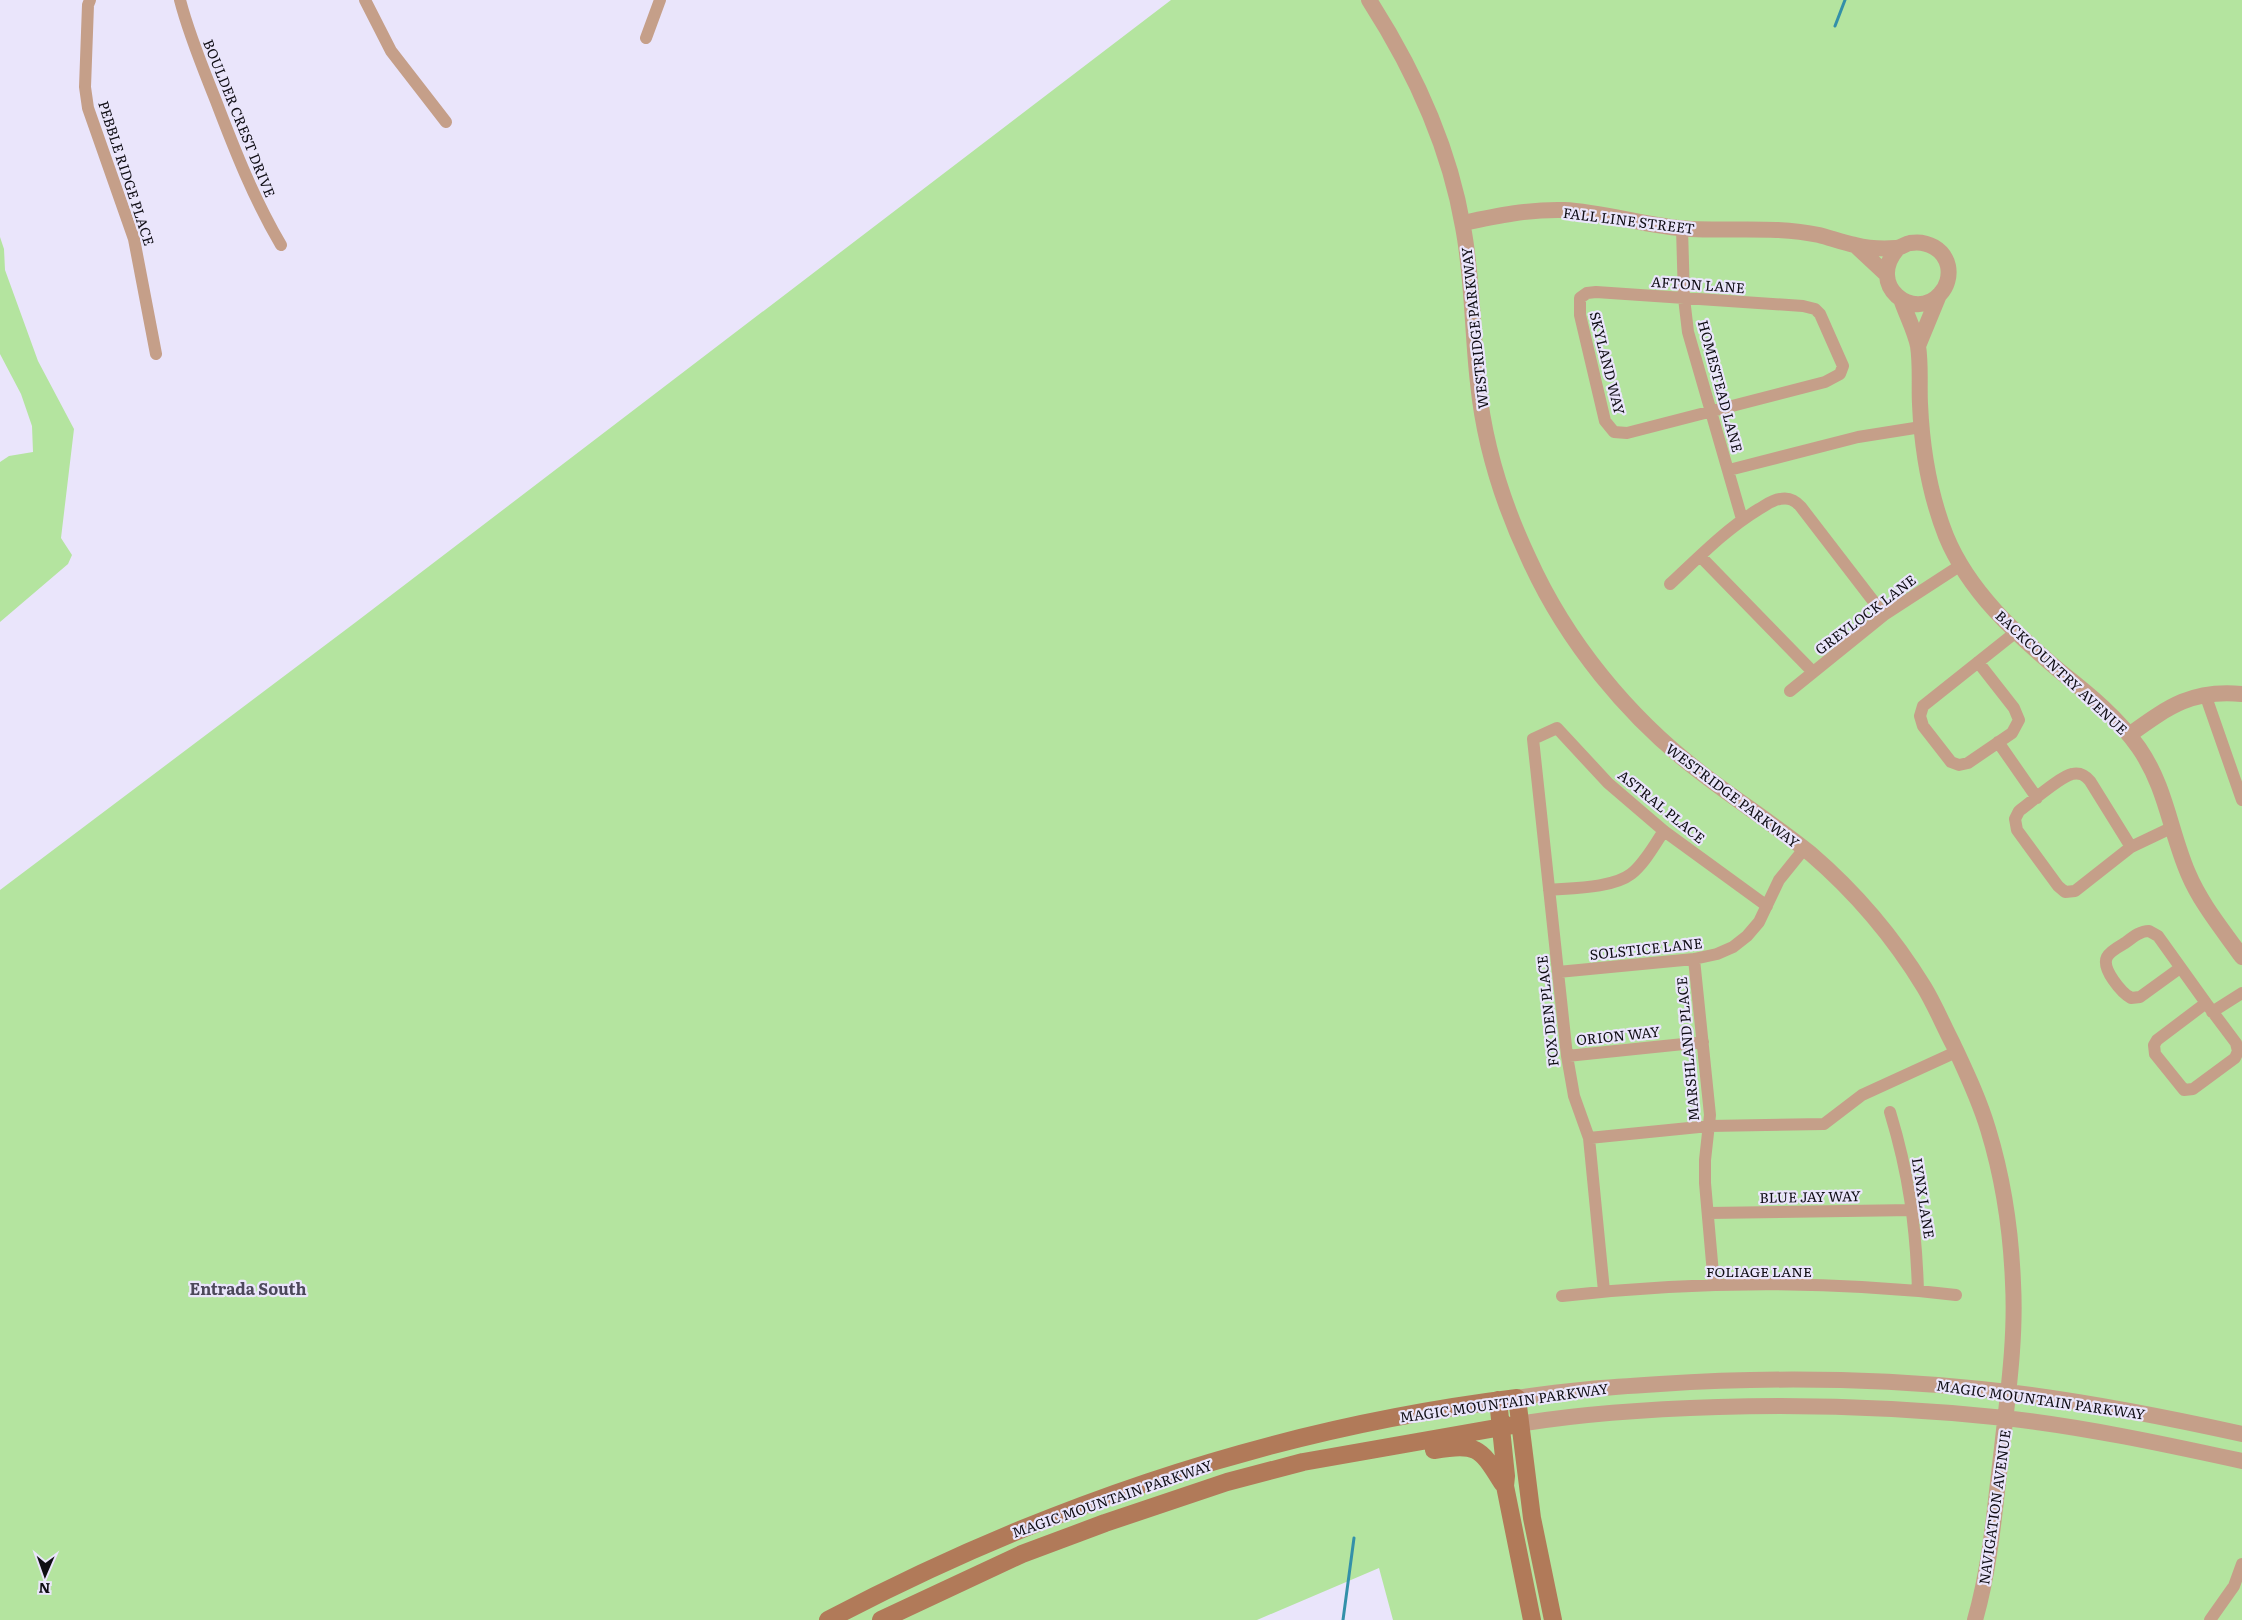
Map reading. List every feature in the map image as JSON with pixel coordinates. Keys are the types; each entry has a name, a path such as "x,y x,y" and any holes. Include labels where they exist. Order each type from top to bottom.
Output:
{"main road":[{"name":"MAGIC MOUNTAIN PARKWAY","path":"828,1620 962,1553 1042,1520 1135,1487 1258,1448 1328,1430 1404,1414 1517,1398"},
{"path":"1517,1398 1532,1518 1553,1620"},
{"path":"1498,1400 1506,1476 1505,1486 1532,1620"},
{"name":"MAGIC MOUNTAIN PARKWAY","path":"882,1620 1022,1554 1142,1510 1258,1473 1394,1445 1519,1424"},
{"path":"1394,1445 1426,1451 1453,1447 1473,1449 1486,1457 1505,1486"}],"street":[{"name":"PEBBLE RIDGE PLACE","path":"90,0 88,5 85,87 88,108 134,238 156,354"},
{"name":"BOULDER CREST DRIVE","path":"180,0 187,26 244,174 261,210 281,245"},
{"path":"366,0 391,51 446,122"},
{"path":"646,38 660,0"},
{"name":"WESTRIDGE PARKWAY","path":"1368,0 1392,36 1422,94 1439,137 1463,223 1483,418 1497,475 1513,520 1528,558 1548,598 1608,684 1650,729 1702,774 1761,815 1804,849 1857,900 1892,941 1924,988 1971,1080 1989,1130 2008,1223 2013,1283 2013,1334 2008,1392"},
{"name":"FALL LINE STREET","path":"1463,223 1534,210 1565,210 1682,228 1787,230 1834,238 1855,246"},
{"name":"HOMESTEAD LANE","path":"1682,228 1684,298 1688,332 1742,519"},
{"path":"1855,246 1898,248 1917,242 1928,244 1944,256 1948,266 1948,277 1918,346"},
{"path":"1855,246 1886,274"},
{"path":"1898,248 1888,264 1886,274 1888,284 1901,299 1918,346"},
{"name":"AFTON LANE","path":"1580,298 1586,293 1596,292 1803,306 1815,309 1824,321 1841,359 1840,374 1825,382 1710,411"},
{"path":"1901,299 1910,303 1920,304 1939,296"},
{"name":"SKYLAND WAY","path":"1580,298 1580,315 1605,421 1614,432 1627,433 1710,411"},
{"name":"BACKCOUNTRY AVENUE","path":"1918,346 1921,427 1928,474 1936,509 1961,565 1986,600 2016,632 2097,701 2129,735 2140,750 2156,778 2166,801 2188,874 2199,896 2242,957"},
{"path":"1729,470 1858,437 1921,427"},
{"path":"1670,584 1742,519 1772,501 1789,499 1796,501 1801,507 1884,615"},
{"path":"1700,556 1813,672"},
{"name":"GREYLOCK LANE","path":"1790,691 1884,615 1961,565"},
{"path":"1978,662 2018,714 2017,726 1968,763 1955,764 1951,762 1920,721 1920,711 1923,706 1978,662 2016,632"},
{"path":"2129,735 2167,708 2183,700 2205,694 2223,692 2242,694"},
{"path":"2205,694 2242,800"},
{"name":"ASTRAL PLACE","path":"1545,733 1557,728 1608,783 1664,831 1767,906"},
{"name":"FOX DEN PLACE","path":"1545,733 1533,739 1567,1056 1574,1096 1590,1138 1604,1291"},
{"path":"1998,742 2037,798"},
{"path":"2131,847 2086,776 2067,775 2019,811 2015,824 2017,830 2058,886 2066,892 2075,890 2131,847 2173,826"},
{"path":"1549,890 1616,882 1631,874 1640,865 1664,831"},
{"name":"SOLSTICE LANE","path":"1558,972 1694,959 1717,954 1733,947 1748,936 1759,922 1779,880 1804,849"},
{"path":"2180,968 2140,997 2131,998 2124,992 2108,970 2106,961 2109,954 2140,932 2149,931 2158,936 2209,1008 2236,1043 2237,1055 2235,1058 2193,1089 2184,1090 2155,1054 2154,1045 2157,1040 2209,1008 2242,993"},
{"name":"MARSHLAND PLACE","path":"1694,959 1710,1115 1704,1160 1714,1285"},
{"name":"ORION WAY","path":"1567,1056 1703,1042"},
{"path":"1590,1138 1709,1126 1824,1124 1862,1096 1956,1052"},
{"name":"LYNX LANE","path":"1890,1112 1907,1175 1913,1210 1918,1291"},
{"name":"BLUE JAY WAY","path":"1708,1213 1913,1210"},
{"name":"FOLIAGE LANE","path":"1562,1296 1604,1291 1714,1285 1797,1285 1918,1291 1956,1295"},
{"name":"MAGIC MOUNTAIN PARKWAY","path":"1517,1398 1616,1387 1756,1380 1875,1381 2008,1392 2152,1415 2242,1434"},
{"name":"NAVIGATION AVENUE","path":"1977,1619 1986,1575 2008,1392"},
{"name":"MAGIC MOUNTAIN PARKWAY","path":"1519,1424 1612,1412 1778,1406 1913,1410 2005,1418 2128,1437 2242,1462"},
{"path":"2210,1620 2234,1586 2242,1564"}],"green space":[{"path":"1171,0 2242,0 2242,1620 1393,1620 1379,1568 1257,1620 0,1620 0,890 356,622"},
{"path":"0,237 4,249 5,270 38,361 74,429 61,538 72,555 68,564 0,622 0,462 9,456 33,452 32,426 21,394 0,354"}],"waterway":[{"path":"1835,26 1845,0"},
{"path":"1343,1620 1354,1538"}],"district":[{"name":"Entrada South","path":"248,1288"}]}
